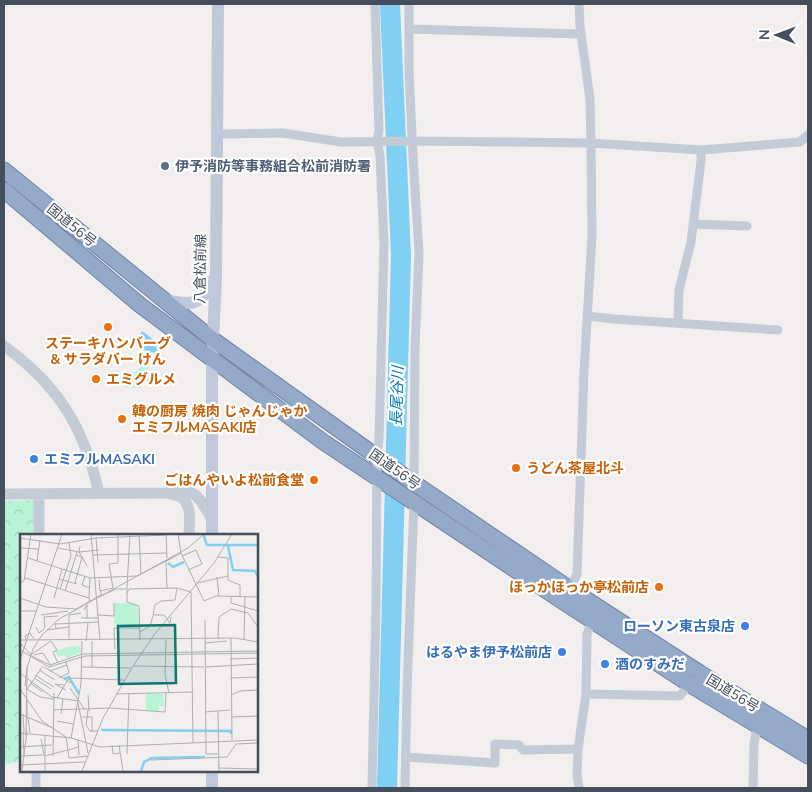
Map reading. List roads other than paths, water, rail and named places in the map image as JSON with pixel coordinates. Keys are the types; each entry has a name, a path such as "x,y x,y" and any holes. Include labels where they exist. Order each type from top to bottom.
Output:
{"highway":[{"name":"国道56号","path":"4,170 212,338 566,595 592,621 689,684 808,756"},
{"name":"国道56号","path":"4,190 140,305 322,441 379,480 566,595 808,739"}],"main road":[{"name":"八倉松前線","path":"212,534 212,338 216,276 218,4"},
{"path":"164,300 184,303 198,302 207,292 216,276"},
{"path":"212,772 212,788"}],"street":[{"path":"372,788 376,501 379,480 384,244 375,4"},
{"path":"405,788 419,253 411,141 409,4"},
{"path":"566,595 577,574 584,370 592,237 590,99 579,4"},
{"path":"409,29 581,34"},
{"path":"217,134 283,133 341,142 591,143 701,150 800,142 808,135"},
{"path":"678,323 680,290 691,242 701,150"},
{"path":"693,224 747,226"},
{"path":"587,316 778,330"},
{"path":"4,346 36,372 51,388 76,425 84,443 99,493"},
{"path":"4,494 166,493 188,491 194,493 212,519"},
{"path":"166,493 180,496 186,501 189,508 189,534"},
{"path":"39,494 39,534"},
{"path":"579,788 577,774 578,748 586,694 587,634 592,621"},
{"path":"586,694 680,696 689,684"},
{"path":"753,788 754,744 762,710"},
{"path":"406,757 495,763 495,744 519,745 523,750 578,748"},
{"path":"36,772 36,788"}],"water":[{"path":"142,331 163,347 153,353 145,350 140,342"}],"waterway":[{"name":"長尾谷川","path":"387,788 401,255 390,4"}],"place":[{"name":"伊予消防等事務組合松前消防署","path":"165,166"},
{"name":"ステーキハンバーグ & サラダバー けん","path":"108,327"},
{"name":"エミグルメ","path":"96,379"},
{"name":"韓の厨房 焼肉 じゃんじゃか エミフルMASAKI店","path":"122,419"},
{"name":"エミフルMASAKI","path":"34,459"},
{"name":"うどん茶屋北斗","path":"516,468"},
{"name":"ごはんやいよ松前食堂","path":"314,480"},
{"name":"ほっかほっか亭松前店","path":"659,587"},
{"name":"ローソン東古泉店","path":"745,626"},
{"name":"はるやま伊予松前店","path":"562,652"},
{"name":"酒のすみだ","path":"605,664"}]}
